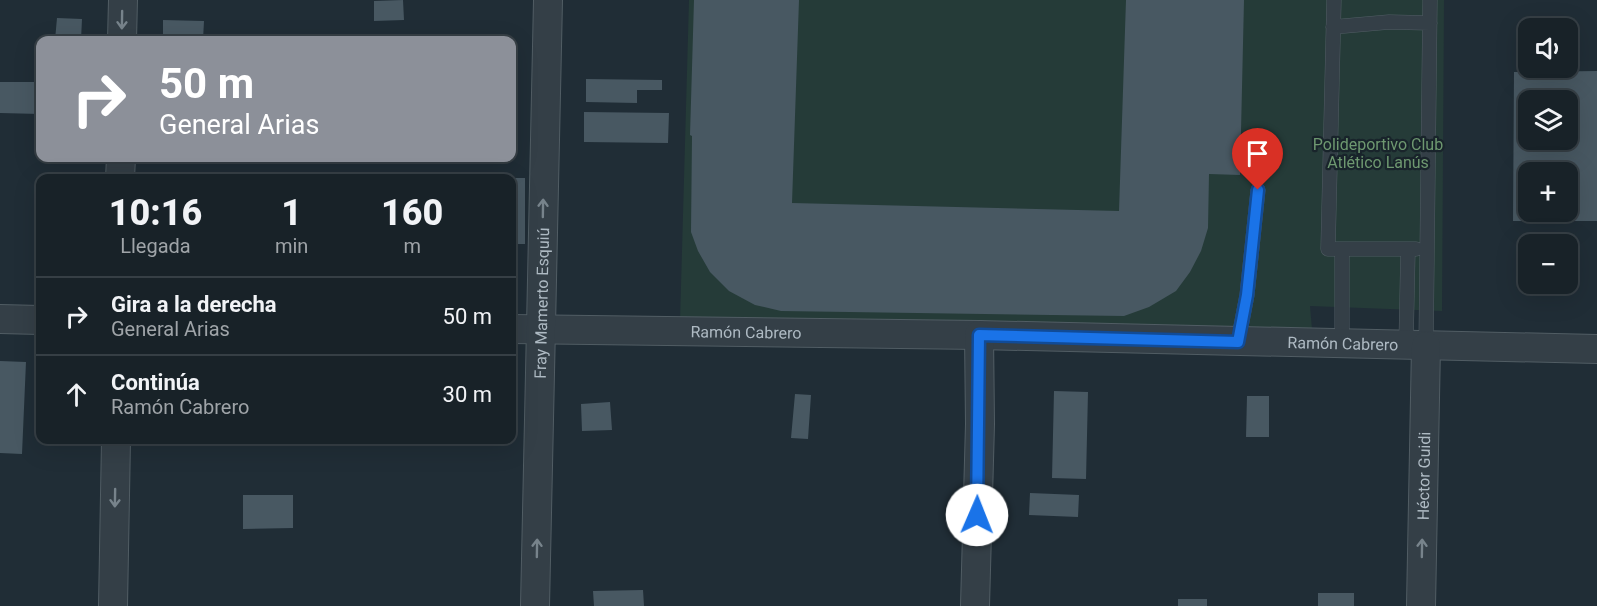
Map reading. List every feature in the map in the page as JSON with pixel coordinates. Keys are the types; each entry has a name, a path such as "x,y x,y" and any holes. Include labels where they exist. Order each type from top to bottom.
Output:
{"street":[{"path":"122,36 123,0"},
{"name":"Fray Mamerto Esquiú","path":"535,606 548,0"},
{"path":"0,319 36,320"},
{"name":"Ramón Cabrero","path":"516,328 979,335 1597,349"},
{"path":"975,606 980,424 979,335"},
{"name":"Héctor Guidi","path":"1416,346 1421,606"},
{"path":"113,606 116,444"}],"lane":[{"path":"1334,0 1328,249 1427,249"},
{"path":"1416,346 1427,249 1430,0"},
{"path":"1333,27 1389,22 1430,23"},
{"path":"1238,342 1247,295 1258,190"},
{"path":"1342,249 1342,344"},
{"path":"1408,249 1416,346"}],"green space":[{"name":"Polideportivo Club Atlético Lanús","path":"689,0 1444,0 1442,311 1310,306 1312,329 680,322"}],"building":[{"path":"403,0 404,20 374,21 374,1"},
{"path":"694,0 799,0 792,203 1119,211 1126,0 1244,0 1240,175 1209,174 1208,228 1201,251 1190,272 1176,291 1149,307 1124,316 781,311 755,305 729,291 710,272 698,251 691,232 692,136 690,135"},
{"path":"57,18 82,19 81,36 55,36"},
{"path":"163,20 204,21 203,36 163,36"},
{"path":"1578,71 1597,71 1597,221 1578,221 1578,162 1518,162 1518,221 1513,221 1514,72 1518,72 1518,78 1578,78"},
{"path":"586,79 662,80 662,90 637,90 637,103 586,102"},
{"path":"0,82 36,82 36,114 0,113"},
{"path":"584,112 669,113 668,143 584,142"},
{"path":"516,178 525,178 525,244 516,244"},
{"path":"0,361 26,362 22,454 0,453"},
{"path":"1054,391 1088,392 1086,479 1052,478"},
{"path":"795,394 811,395 808,439 791,438"},
{"path":"1247,396 1269,396 1269,437 1246,437"},
{"path":"610,402 612,430 582,431 581,404"},
{"path":"1030,493 1079,495 1078,517 1029,515"},
{"path":"243,495 293,495 293,528 243,529"},
{"path":"643,590 644,606 594,606 593,591"},
{"path":"1318,593 1354,593 1354,606 1318,606"},
{"path":"1178,599 1207,599 1207,606 1178,606"}],"route":[{"path":"977,515 980,424 979,335 1238,342 1247,295 1258,190"}]}
